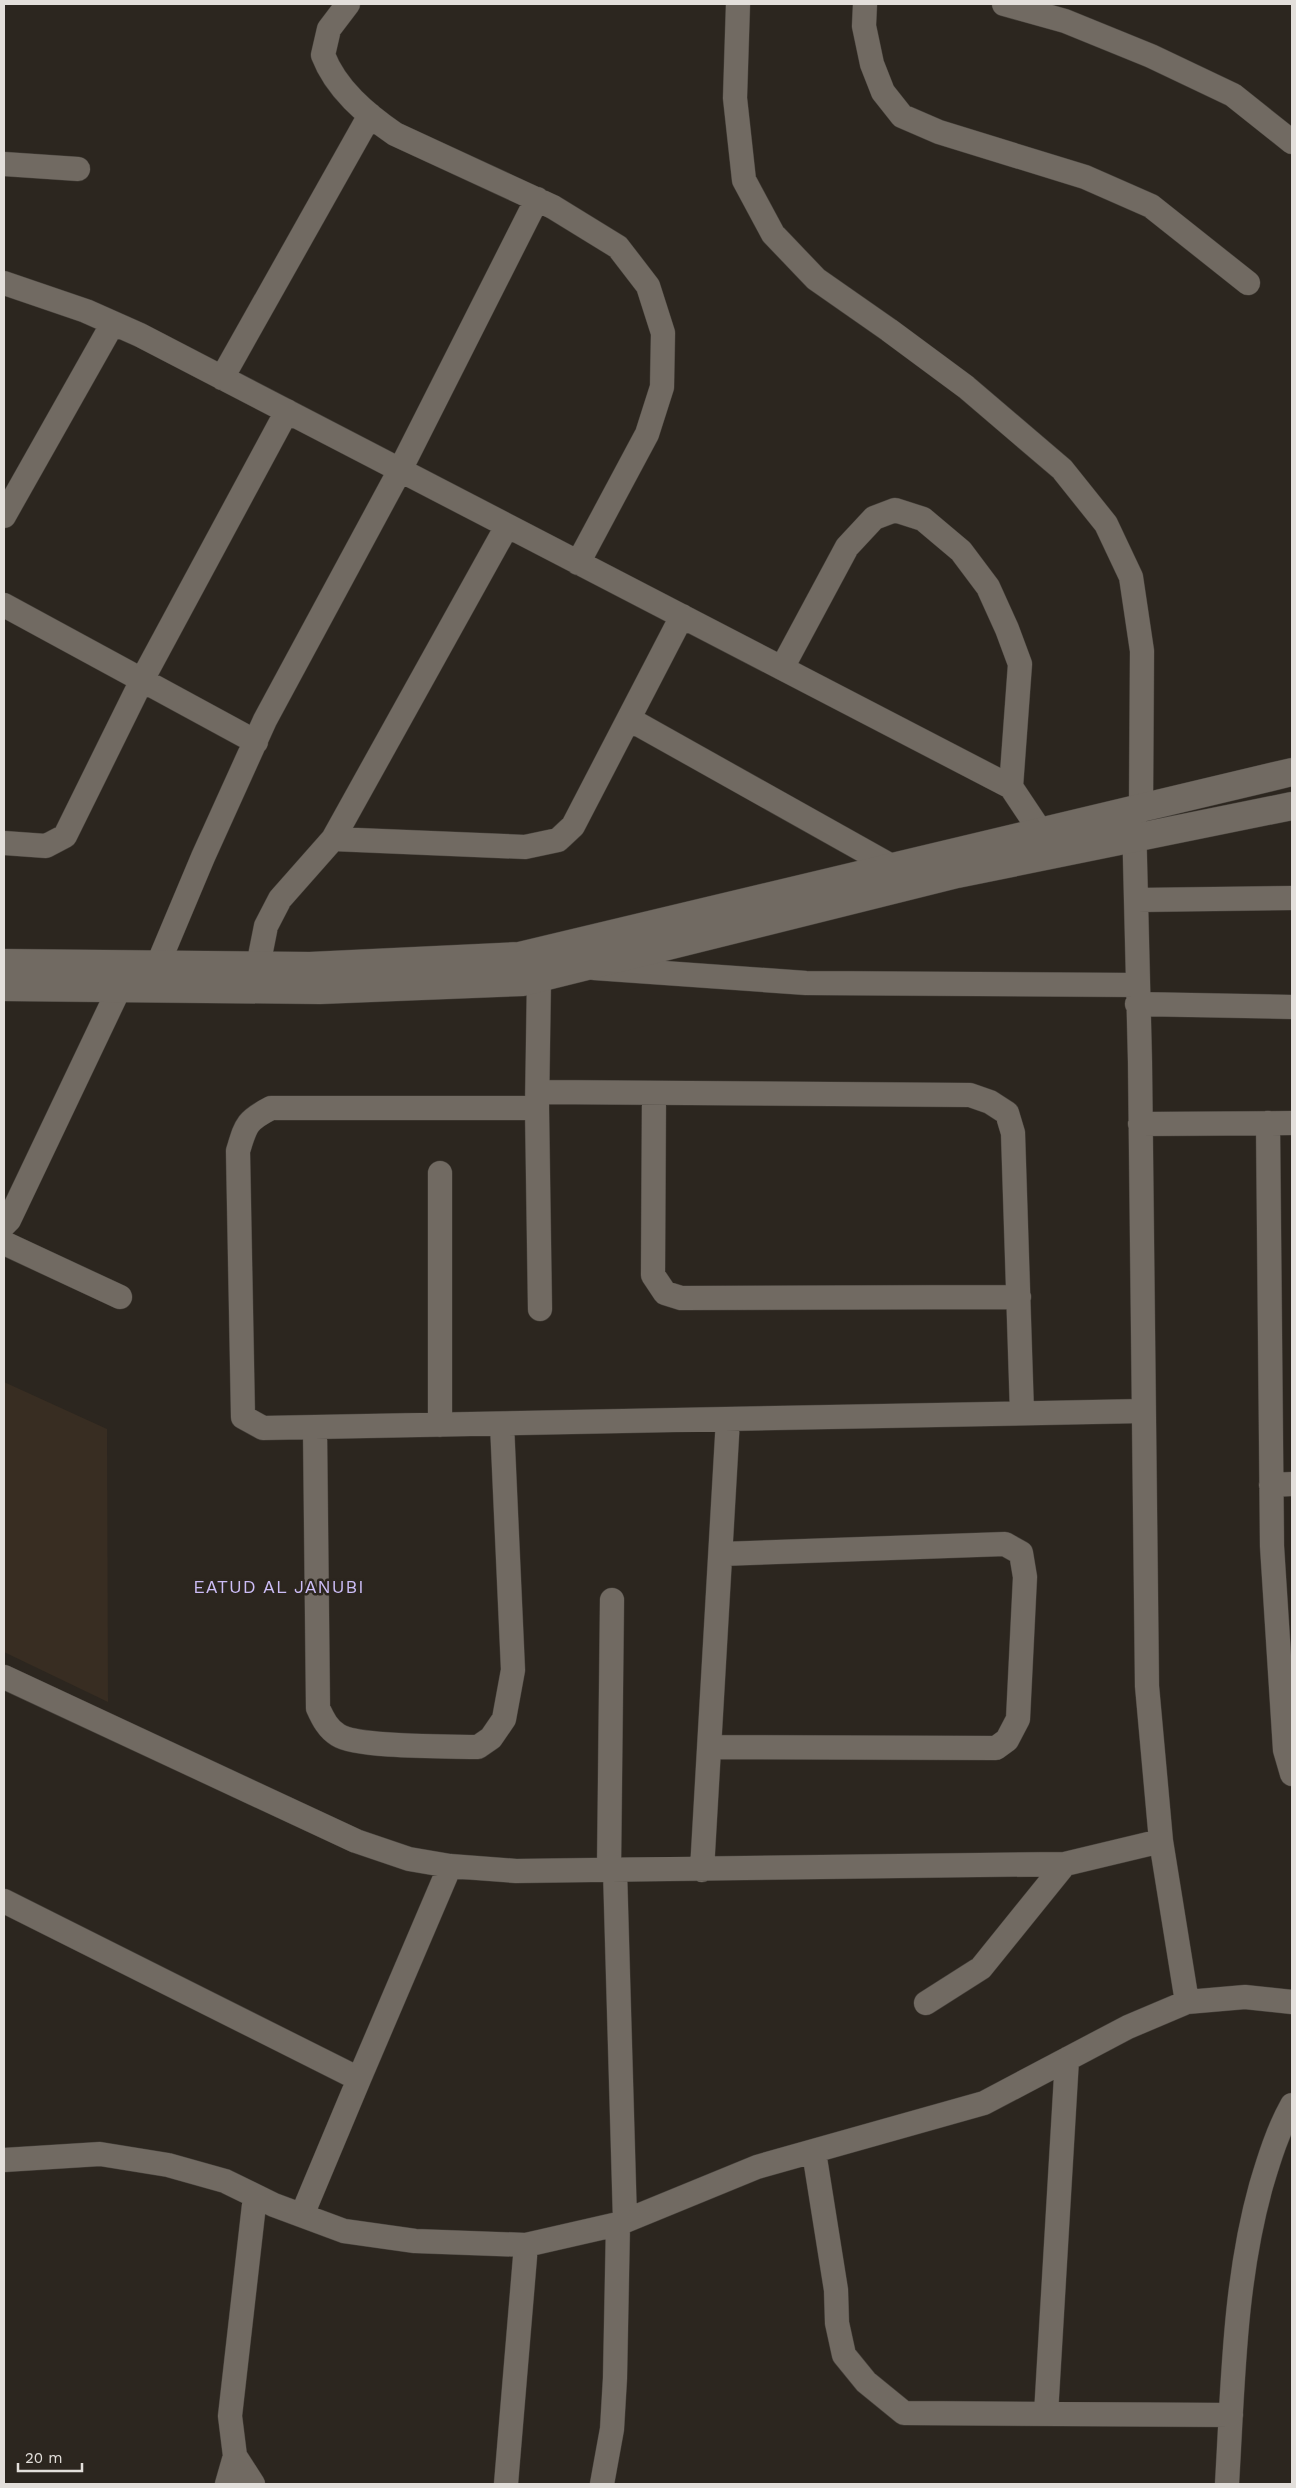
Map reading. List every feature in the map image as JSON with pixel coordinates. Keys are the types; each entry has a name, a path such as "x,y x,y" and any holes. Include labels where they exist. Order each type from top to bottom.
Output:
{"street":[{"path":"348,4 329,29 323,55 342,89 370,115 395,134 553,207 618,247 648,286 663,333 662,387 647,434 578,563"},
{"path":"738,4 735,98 744,180 773,234 816,279 966,387 1062,469 1106,524 1131,577 1142,651 1136,838 1147,1686 1161,1841 1187,2002"},
{"path":"865,4 864,26 872,64 883,92 902,116 939,132 1085,177 1151,206 1248,283"},
{"path":"1004,4 1065,21 1151,56 1233,94 1292,142"},
{"path":"222,378 370,115"},
{"path":"4,164 78,169"},
{"path":"158,964 203,857 256,742 400,470 537,199"},
{"path":"4,283 86,311 113,323 287,411 1011,787 1041,832"},
{"path":"4,516 113,323"},
{"path":"4,843 46,846 65,836 142,680 287,411"},
{"path":"782,668 847,547 874,518 895,510 923,519 961,551 988,587 1020,664 1011,787"},
{"path":"258,966 266,926 280,899 333,840 507,526"},
{"path":"4,605 256,742"},
{"path":"333,840 525,847 558,840 573,826 682,616"},
{"path":"628,719 894,867"},
{"path":"4,962 310,966 519,956 1292,772"},
{"path":"4,987 320,990 523,982 957,874 1292,806"},
{"path":"1137,900 1292,898"},
{"path":"581,968 806,983 1137,994 1292,1007"},
{"path":"539,978 540,1309"},
{"path":"4,1225 119,989"},
{"path":"654,1094 653,1275 665,1293 681,1298 1019,1297"},
{"path":"1022,1413 1013,1133 1007,1113 990,1102 970,1096 654,1094 538,1100 270,1108 252,1118 244,1132 238,1151 244,1417 263,1428 1143,1411"},
{"path":"1268,1123 1282,1485 1272,1546 1285,1750 1292,1774"},
{"path":"1140,1124 1292,1123"},
{"path":"440,1173 440,1425"},
{"path":"4,1243 120,1298"},
{"path":"702,1870 728,1419"},
{"path":"315,1428 318,1708 324,1722 339,1736 363,1743 478,1747 491,1738 504,1719 513,1670 502,1424"},
{"path":"710,1747 996,1748 1008,1740 1018,1719 1025,1577 1021,1554 1005,1544 721,1554"},
{"path":"602,2484 612,2429 621,2223 612,1870 612,1600"},
{"path":"4,1677 356,1841 409,1859 450,1866 516,1871 1065,1864 1161,1841"},
{"path":"926,2003 981,1968 1065,1864"},
{"path":"302,2215 450,1866"},
{"path":"4,1901 359,2079"},
{"path":"4,2160 100,2154 168,2165 225,2181 255,2196 344,2231 415,2241 526,2245 621,2223 758,2167 984,2103 1128,2027 1187,2002 1245,1997 1292,2002"},
{"path":"1046,2414 1067,2059"},
{"path":"1227,2484 1238,2303 1251,2224 1268,2162 1292,2105"},
{"path":"814,2152 836,2290 837,2323 844,2356 866,2382 904,2414 1231,2415"},
{"path":"227,2484 235,2456 230,2416 255,2196"},
{"path":"506,2484 526,2245"},
{"path":"235,2456 253,2484"}],"shaded area":[{"path":"4,1382 107,1429 108,1702 4,1652"}],"district":[{"name":"EATUD AL JANUBI","path":"279,1587"}]}
